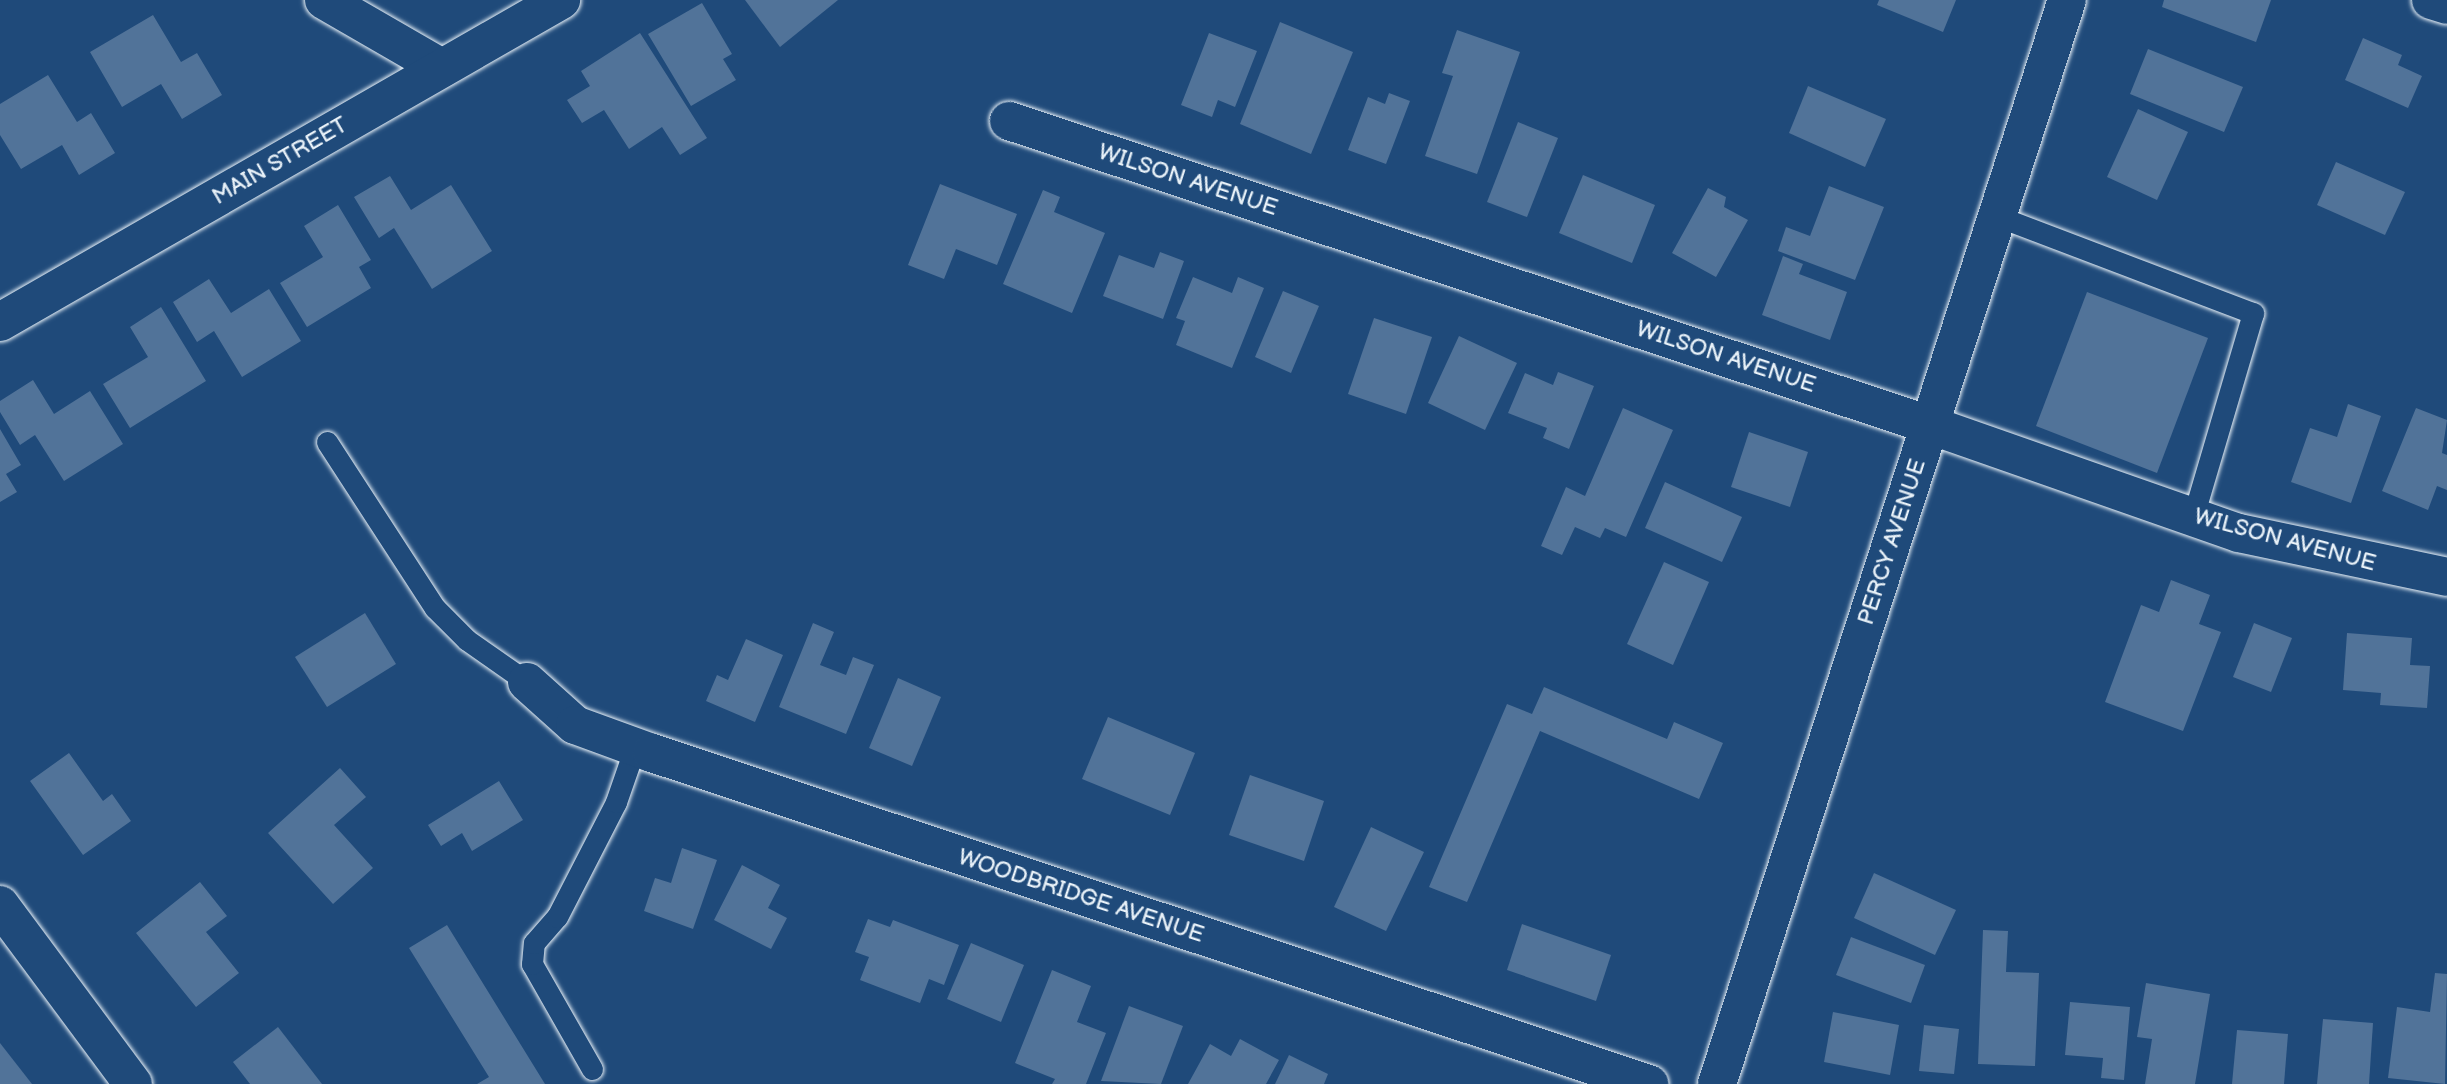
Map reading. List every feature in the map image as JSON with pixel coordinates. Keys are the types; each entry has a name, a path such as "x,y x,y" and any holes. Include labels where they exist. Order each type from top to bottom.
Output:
{"street":[{"path":"324,0 442,68"},
{"name":"MAIN STREET","path":"0,321 561,0"},
{"name":"PERCY AVENUE","path":"1717,1084 2067,0"},
{"path":"2431,0 2447,5"},
{"name":"WILSON AVENUE","path":"1009,121 1930,425 2239,533 2447,577"},
{"name":"WOODBRIDGE AVENUE","path":"527,682 575,725 635,747 1649,1084"},
{"path":"0,905 132,1084"}],"lane":[{"path":"1997,216 2253,313 2193,517"},
{"path":"327,442 435,608 467,640 527,682"},
{"path":"592,1069 532,964 534,943 557,916 616,802 635,747"}],"building":[{"path":"745,0 838,0 780,47"},
{"path":"1879,0 1956,0 1943,32 1877,5"},
{"path":"2164,0 2271,0 2256,42 2162,7"},
{"path":"702,3 732,54 723,59 736,80 691,106 648,34"},
{"path":"153,15 181,62 197,53 222,95 182,119 161,84 122,107 90,52"},
{"path":"1280,22 1353,52 1311,154 1240,124"},
{"path":"1457,30 1520,52 1477,174 1425,156 1453,76 1442,73"},
{"path":"640,33 707,138 680,155 662,127 629,149 604,110 582,123 567,100 590,86 581,71"},
{"path":"1209,33 1257,51 1235,107 1218,100 1212,117 1181,105"},
{"path":"2363,38 2402,55 2398,65 2422,76 2408,108 2345,80"},
{"path":"2148,49 2243,87 2224,132 2130,94"},
{"path":"48,75 77,122 91,113 115,153 79,175 62,145 21,169 0,135 0,104"},
{"path":"1808,86 1886,119 1865,167 1789,133"},
{"path":"1389,93 1410,101 1386,164 1348,150 1368,97 1385,104"},
{"path":"2138,109 2188,132 2157,200 2107,177"},
{"path":"1518,122 1558,138 1527,217 1487,202"},
{"path":"2336,162 2405,192 2385,235 2317,205"},
{"path":"1583,175 1655,205 1632,263 1559,233"},
{"path":"390,176 411,210 451,185 492,251 432,289 394,228 379,238 354,197"},
{"path":"940,184 1017,214 997,265 956,249 944,279 908,265"},
{"path":"1829,186 1884,207 1855,280 1778,251 1786,227 1810,236"},
{"path":"1708,188 1726,197 1724,207 1748,220 1716,277 1672,253"},
{"path":"1043,190 1060,197 1054,212 1105,233 1072,313 1003,284"},
{"path":"338,205 371,260 359,267 371,288 307,327 280,283 323,257 304,226"},
{"path":"1160,252 1184,261 1163,319 1103,296 1119,255 1154,268"},
{"path":"1783,256 1803,264 1799,274 1847,292 1830,340 1762,315"},
{"path":"1193,277 1232,293 1238,277 1264,288 1232,368 1176,345 1185,321 1176,318"},
{"path":"209,279 231,313 269,289 301,341 242,377 214,331 197,342 173,302"},
{"path":"1283,291 1319,306 1291,373 1255,357"},
{"path":"2087,292 2208,338 2157,473 2036,426"},
{"path":"161,307 206,381 130,428 103,384 148,357 130,327"},
{"path":"1374,318 1432,337 1406,414 1348,394"},
{"path":"1459,336 1517,363 1485,430 1428,403"},
{"path":"1558,372 1594,386 1569,449 1543,438 1547,428 1508,413 1525,373 1553,385"},
{"path":"33,380 54,414 90,391 123,444 64,481 35,435 20,445 0,412 0,401"},
{"path":"2348,404 2381,416 2351,503 2291,482 2310,428 2337,437"},
{"path":"1623,408 1673,430 1626,537 1605,528 1600,538 1575,527 1562,555 1541,546 1566,487 1585,496"},
{"path":"2416,408 2447,420 2442,453 2447,455 2447,490 2437,486 2428,510 2382,491"},
{"path":"0,429 21,465 6,474 17,492 0,502"},
{"path":"1749,432 1808,452 1790,507 1731,487"},
{"path":"1665,482 1742,517 1722,562 1645,528"},
{"path":"1664,562 1709,582 1673,665 1627,644"},
{"path":"2171,580 2210,595 2199,624 2221,632 2183,731 2105,702 2141,605 2159,612"},
{"path":"365,613 396,664 327,707 295,657"},
{"path":"813,623 834,632 820,665 846,675 853,657 874,665 846,734 779,707"},
{"path":"2254,623 2292,638 2271,692 2233,677"},
{"path":"2347,633 2412,638 2410,665 2430,666 2427,708 2380,705 2381,693 2343,690"},
{"path":"746,639 783,655 755,722 706,701 717,675 728,680"},
{"path":"898,678 941,697 912,766 869,748"},
{"path":"1544,687 1667,739 1674,722 1723,743 1699,799 1540,731 1467,902 1429,887 1507,704 1532,714"},
{"path":"1108,717 1195,753 1170,815 1082,779"},
{"path":"69,753 103,801 112,794 131,821 83,855 30,781"},
{"path":"340,768 366,797 334,825 373,868 333,904 268,833"},
{"path":"1250,775 1324,801 1304,861 1229,835"},
{"path":"499,781 523,820 472,851 462,833 441,846 428,825"},
{"path":"1371,827 1424,852 1386,931 1334,907"},
{"path":"682,848 717,860 693,929 644,911 655,878 671,883"},
{"path":"742,865 780,885 768,908 787,918 771,949 714,920"},
{"path":"1874,873 1956,910 1935,955 1854,918"},
{"path":"200,882 227,916 206,932 239,973 196,1007 136,933"},
{"path":"868,919 890,927 893,920 959,945 944,985 929,979 920,1003 860,980 869,957 855,952"},
{"path":"1522,924 1611,955 1596,1001 1507,970"},
{"path":"447,925 545,1084 477,1084 489,1077 409,948"},
{"path":"1983,930 2008,931 2006,972 2039,973 2035,1066 1978,1064"},
{"path":"1851,937 1925,965 1911,1003 1836,975"},
{"path":"971,943 1024,965 1001,1022 947,999"},
{"path":"1052,970 1091,986 1077,1022 1106,1033 1086,1084 1052,1084 1055,1079 1015,1063"},
{"path":"2435,973 2447,974 2445,1084 2388,1078 2397,1007 2430,1012"},
{"path":"2146,983 2210,994 2195,1084 2145,1084 2152,1039 2137,1037"},
{"path":"2070,1002 2130,1007 2124,1080 2101,1078 2103,1058 2065,1055"},
{"path":"1129,1006 1183,1026 1161,1084 1101,1081"},
{"path":"1833,1012 1899,1025 1890,1075 1824,1062"},
{"path":"2323,1019 2373,1023 2369,1084 2317,1084"},
{"path":"1924,1025 1959,1029 1954,1074 1919,1071"},
{"path":"278,1027 322,1084 250,1084 233,1062"},
{"path":"2237,1030 2288,1034 2284,1084 2232,1084"},
{"path":"1240,1039 1279,1060 1266,1084 1188,1084 1210,1044 1231,1056"},
{"path":"0,1043 32,1084 0,1084"},
{"path":"1289,1055 1328,1074 1324,1084 1275,1084"}]}
